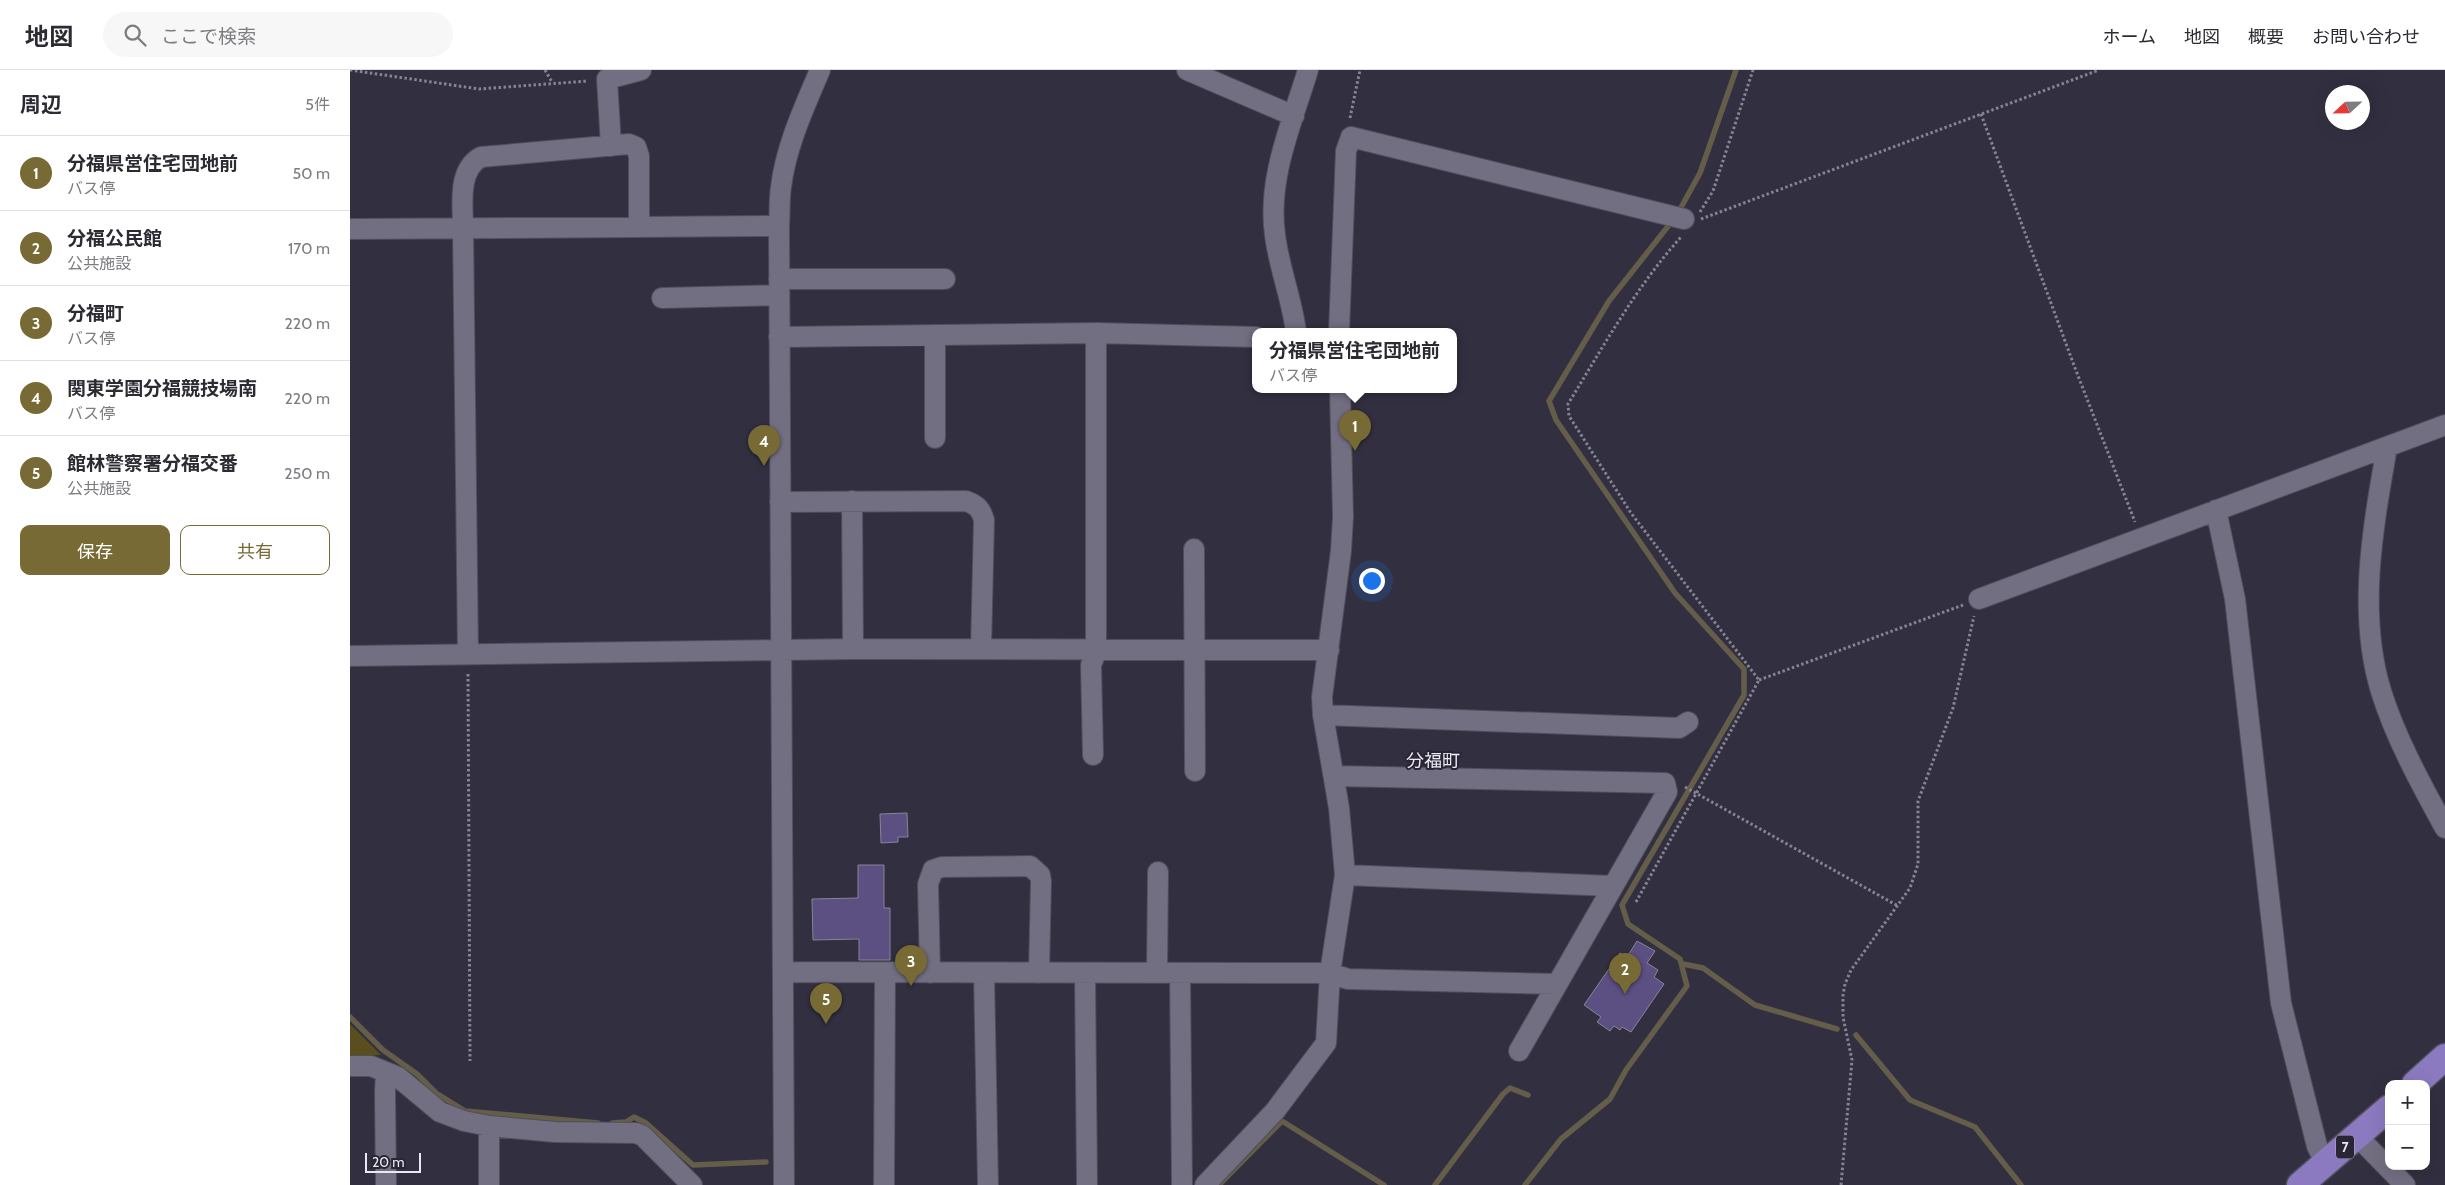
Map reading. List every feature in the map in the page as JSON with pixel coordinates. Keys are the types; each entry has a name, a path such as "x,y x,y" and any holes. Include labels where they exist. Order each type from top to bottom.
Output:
{"main road":[{"path":"2419,1080 2445,1057"},
{"name":"7","path":"2300,1185 2385,1112"}],"street":[{"path":"611,146 608,79 641,70"},
{"path":"784,1185 779,226 781,186 787,160 796,126 820,70"},
{"path":"1187,70 1294,116"},
{"path":"1295,328 1293,309 1275,234 1274,211 1278,161 1308,70"},
{"path":"1339,328 1346,151 1351,137 1682,219"},
{"path":"468,655 463,228 464,182 466,174 476,160 481,157 630,144 636,147 639,156 639,226"},
{"path":"350,229 779,226"},
{"path":"662,298 779,287 945,279"},
{"path":"779,337 1096,333 1252,337"},
{"path":"1093,755 1091,665 1096,652 1096,333"},
{"path":"935,335 935,438"},
{"path":"1205,1185 1275,1110 1326,1042 1330,973 1345,875 1335,776 1323,715 1322,697 1338,580 1343,517 1340,393"},
{"path":"1979,599 2445,425"},
{"path":"2387,447 2369,581 2368,622 2373,660 2391,718 2445,828"},
{"path":"780,502 966,501 976,504 982,511 981,649"},
{"path":"852,502 853,649"},
{"path":"2216,510 2235,599 2281,1003 2316,1146 2326,1164"},
{"path":"1194,549 1195,771"},
{"path":"350,656 853,649 981,649 1096,652 1193,649 1329,650"},
{"path":"1323,715 1679,728 1688,722"},
{"path":"1335,776 1665,783 1667,792 1519,1051"},
{"path":"930,973 928,884 933,870 942,868 1030,866 1040,875 1041,882 1039,973"},
{"path":"1157,973 1158,872"},
{"path":"1345,875 1612,886"},
{"path":"783,972 1330,973 1348,980 1556,984"},
{"path":"884,1185 885,972"},
{"path":"984,973 988,1185"},
{"path":"1085,973 1087,1185"},
{"path":"1180,973 1182,1185"},
{"path":"350,1066 371,1066 398,1077 440,1112 464,1121 489,1126 574,1133 636,1134 643,1136 692,1185"},
{"path":"386,1073 384,1091 386,1185"},
{"path":"489,1126 489,1185"},
{"path":"2357,1136 2405,1185"}],"path":[{"path":"350,70 479,88 608,79"},
{"path":"544,70 552,83"},
{"path":"1349,121 1360,70"},
{"path":"1753,70 1713,191 1682,219 1662,257 1628,305 1568,404 1568,416 1631,513 1759,680"},
{"path":"1682,219 1981,114 2099,70"},
{"path":"1981,114 2075,368 2141,537"},
{"path":"1636,902 1759,680 1979,599"},
{"path":"1841,1185 1852,1060 1843,1017 1845,984 1851,970 1910,888 1918,864 1918,801 1953,708 1979,599"},
{"path":"468,655 470,1061"},
{"path":"1683,786 1898,906"}],"shaded area":[{"path":"350,1024 381,1055 350,1056"}],"building":[{"path":"907,813 908,837 898,837 898,842 881,843 880,814"},
{"path":"858,865 884,865 884,908 890,908 890,960 859,960 859,939 813,940 812,899 858,898"},
{"path":"1637,941 1655,951 1647,963 1658,970 1654,977 1664,984 1631,1032 1622,1027 1620,1030 1614,1026 1610,1031 1597,1022 1601,1017 1584,1005 1620,953 1627,957"}],"waterway":[{"path":"1678,213 1700,173 1736,70"},
{"path":"1525,1185 1561,1139 1610,1099 1626,1070 1687,986 1680,959 1628,924 1622,905 1744,695 1744,669 1675,593 1556,420 1549,401 1609,301 1673,220"},
{"path":"1683,964 1703,968 1755,1005 1837,1029"},
{"path":"350,1017 383,1050 417,1074 436,1093 465,1111 598,1123"},
{"path":"1856,1035 1910,1100 1975,1127 2021,1185"},
{"path":"1435,1185 1503,1094 1510,1088 1528,1095"},
{"path":"612,1123 626,1122 634,1117 646,1123 693,1165 766,1162"},
{"path":"1219,1185 1282,1121 1384,1185"}],"place":[{"name":"分福県営住宅団地前","path":"1355,451"},
{"name":"関東学園分福競技場南","path":"764,466"},
{"name":"分福町","path":"911,986"},
{"name":"分福公民館","path":"1625,994"},
{"name":"館林警察署分福交番","path":"826,1024"}],"district":[{"name":"分福町","path":"1433,761"}]}
